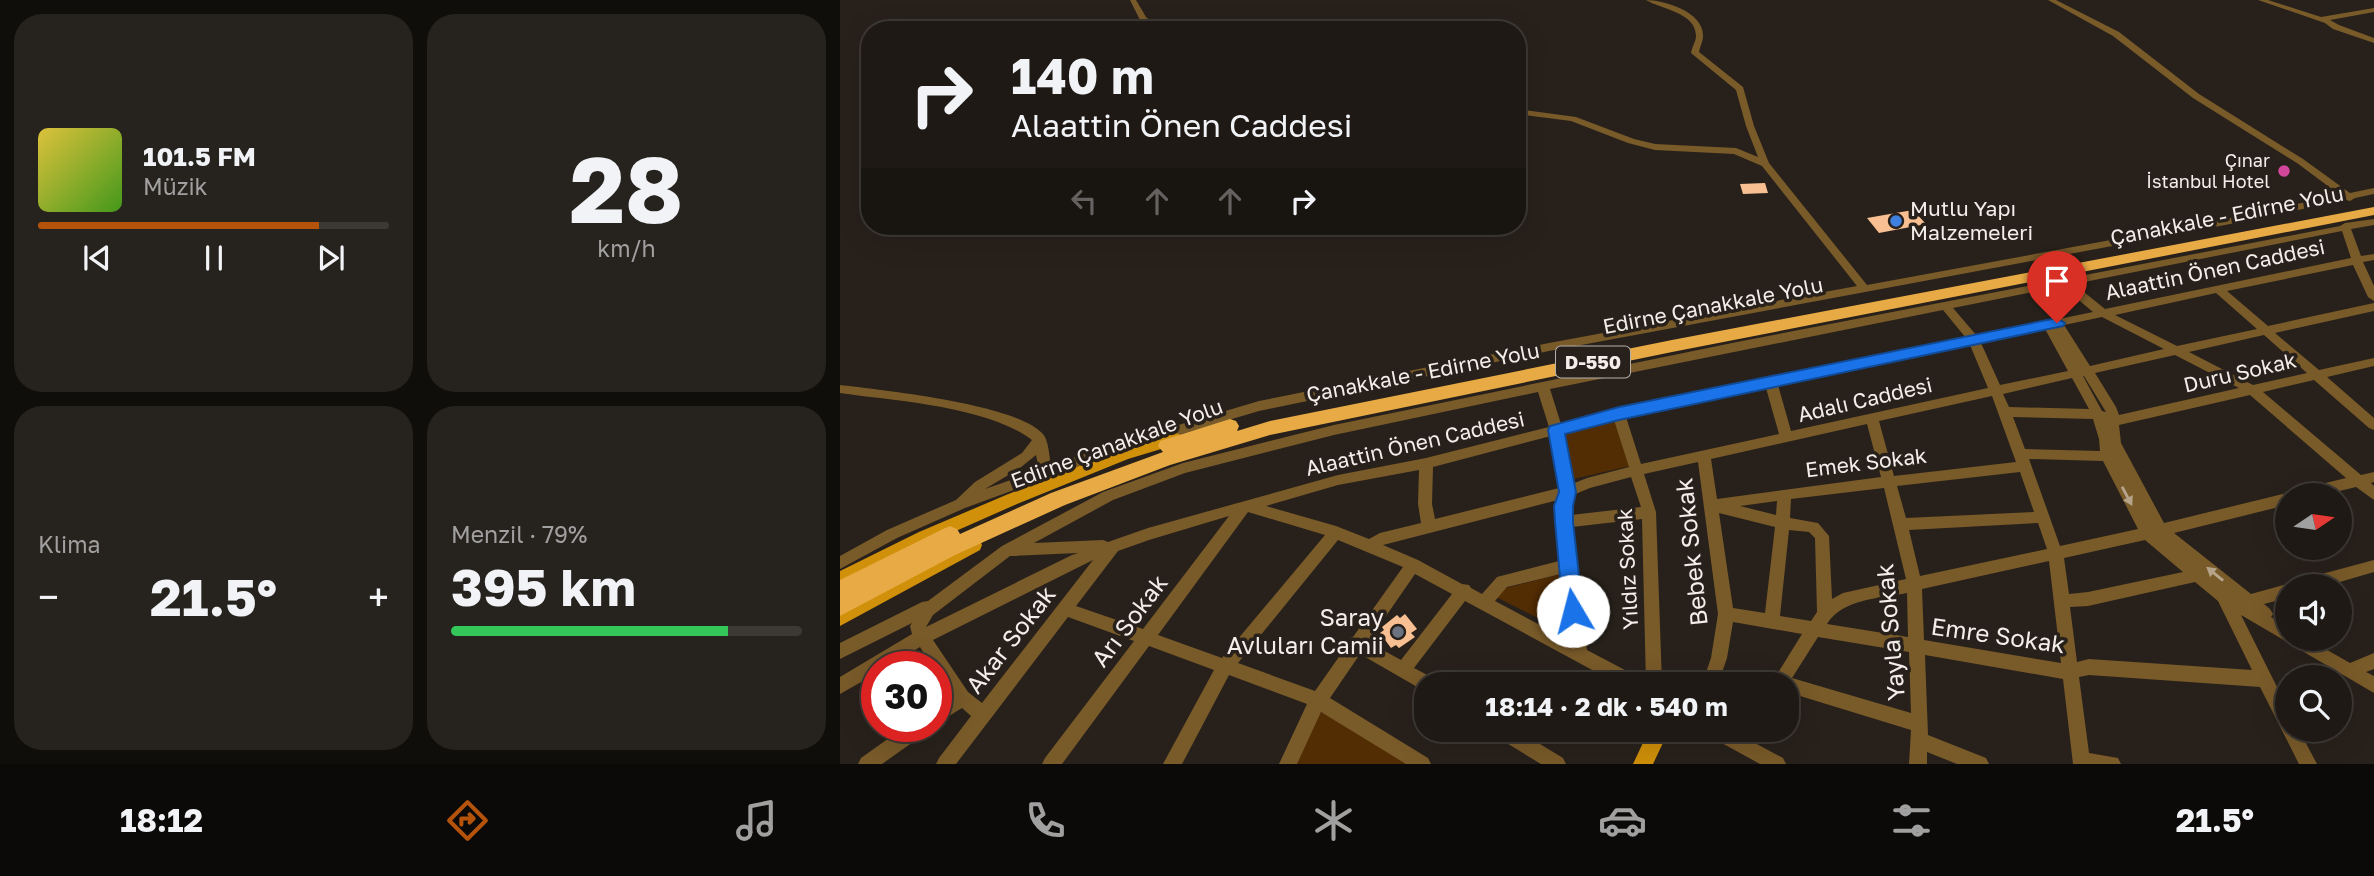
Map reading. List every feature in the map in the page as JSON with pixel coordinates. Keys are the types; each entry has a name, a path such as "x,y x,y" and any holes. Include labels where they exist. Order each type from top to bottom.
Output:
{"highway":[{"name":"Edirne Çanakkale Yolu","path":"840,591 930,544 1030,498 1196,442 1337,401 1822,303 1940,291 2229,226 2305,211 2374,202"},
{"name":"Çanakkale - Edirne Yolu","path":"840,606 948,549 1023,514 1196,442 1940,291 2374,211"}],"main road":[{"path":"840,579 917,541 1029,492 1163,442 1196,442"},
{"path":"840,618 989,537 1196,442"},
{"path":"1643,764 1653,742"}],"street":[{"path":"1133,0 1146,21"},
{"path":"1649,0 1681,13 1697,26 1700,36 1695,53 1730,79 1742,93 1750,126 1765,164 1865,289"},
{"path":"2051,0 2116,34 2196,96 2300,161 2350,198"},
{"path":"2261,0 2374,41"},
{"path":"2325,21 2325,18 2374,10"},
{"path":"1526,112 1583,122 1631,141 1656,147 1740,152 1765,164"},
{"path":"2305,211 2374,191"},
{"path":"1822,303 1865,289 1940,291 2063,281 2374,222"},
{"path":"2345,226 2359,266 2374,297"},
{"name":"Alaattin Önen Caddesi","path":"1114,545 1338,480 1426,463 1619,414 2218,289 2359,266 2374,257"},
{"path":"2359,266 2374,274"},
{"path":"2063,281 2102,313 2253,390 2374,494"},
{"path":"2218,289 2374,425"},
{"path":"1940,291 1974,340 2005,412 2056,554 2082,762 2112,764"},
{"path":"983,715 962,698 918,626 922,617 938,601 1007,550 1088,505 1183,468 1323,433 1543,387 1940,291"},
{"name":"Adalı Caddesi","path":"1371,546 1377,540 1567,492 1583,484 1637,470 2374,307"},
{"path":"840,564 878,541 960,504 1156,435 1306,396 1760,315"},
{"path":"2053,324 2082,371 2108,403 2114,421 2114,456"},
{"name":"Duru Sokak","path":"2114,421 2374,362"},
{"path":"2082,371 2114,456 2154,532 2197,575 2224,597 2275,627"},
{"path":"1771,382 1786,437"},
{"path":"1543,387 1556,430 1567,492 1563,506 1567,566 1580,655"},
{"path":"840,390 974,412 1025,428 1040,438 1046,472"},
{"path":"2005,412 2098,414 2114,421"},
{"name":"Yıldız Sokak","path":"1619,414 1648,512 1654,672"},
{"name":"Yayla Sokak","path":"1871,417 1890,481 1914,583 1920,733 1918,764"},
{"path":"960,504 971,490 1032,451 1040,438"},
{"name":"Bebek Sokak","path":"1704,456 1726,614 1714,672"},
{"name":"Emek Sokak","path":"1712,505 2023,460 2114,456"},
{"path":"1426,463 1425,504 1429,527"},
{"path":"2350,483 2374,477"},
{"path":"1772,622 1785,494"},
{"path":"1786,672 1825,613 1843,600 2154,532 2275,502"},
{"path":"1712,505 1782,523 1812,527 1822,536 1825,613"},
{"path":"1245,506 1336,532 1413,565 1464,590 1612,672"},
{"name":"Arı Sokak","path":"1051,764 1245,506"},
{"path":"1564,522 1648,512"},
{"path":"1901,524 2044,517"},
{"path":"1172,764 1225,666 1336,532"},
{"path":"2154,532 2275,623"},
{"path":"1007,550 1114,545"},
{"path":"840,686 924,636 1064,566 1114,545"},
{"name":"Akar Sokak","path":"945,764 1114,545"},
{"path":"1288,764 1318,700 1413,565"},
{"path":"1485,602 1502,582 1567,566"},
{"path":"2346,574 2374,566"},
{"path":"2063,601 2088,599 2197,575"},
{"path":"1404,670 1464,590"},
{"path":"2249,601 2275,594"},
{"path":"2224,597 2275,701"},
{"path":"840,651 938,601"},
{"path":"1066,609 1318,700 1422,764"},
{"name":"Emre Sokak","path":"1726,614 2070,672 2089,667 2264,679"},
{"path":"1356,643 1414,676"},
{"path":"2317,651 2342,665"},
{"path":"2352,670 2374,661"},
{"path":"2352,671 2374,685"},
{"path":"1799,690 1920,733 1980,764"},
{"path":"952,705 962,698"},
{"path":"867,764 898,742"},
{"path":"1521,742 1557,764"},
{"path":"1751,742 1777,764"},
{"path":"2296,742 2308,764"}],"shaded area":[{"path":"1617,423 1630,466 1574,479 1564,434"},
{"path":"1562,574 1571,630 1568,633 1496,597 1506,588"},
{"path":"1327,711 1411,764 1294,764 1314,715"}],"building":[{"path":"1765,183 1768,193 1743,194 1740,184"},
{"name":"Mutlu Yapı Malzemeleri","path":"1913,210 1926,224 1879,233 1867,218"},
{"name":"Saray Avluları Camii","path":"1405,614 1417,629 1411,633 1415,637 1399,648 1396,645 1391,648 1380,633 1384,630 1382,627 1397,615 1400,618"}],"place":[{"name":"Çınar İstanbul Hotel","path":"2284,171"},
{"name":"Mutlu Yapı Malzemeleri","path":"1896,221"},
{"name":"Saray Avluları Camii","path":"1398,632"}],"route":[{"path":"1573,611 1563,506 1567,492 1556,430 1619,414 2057,323"}]}
